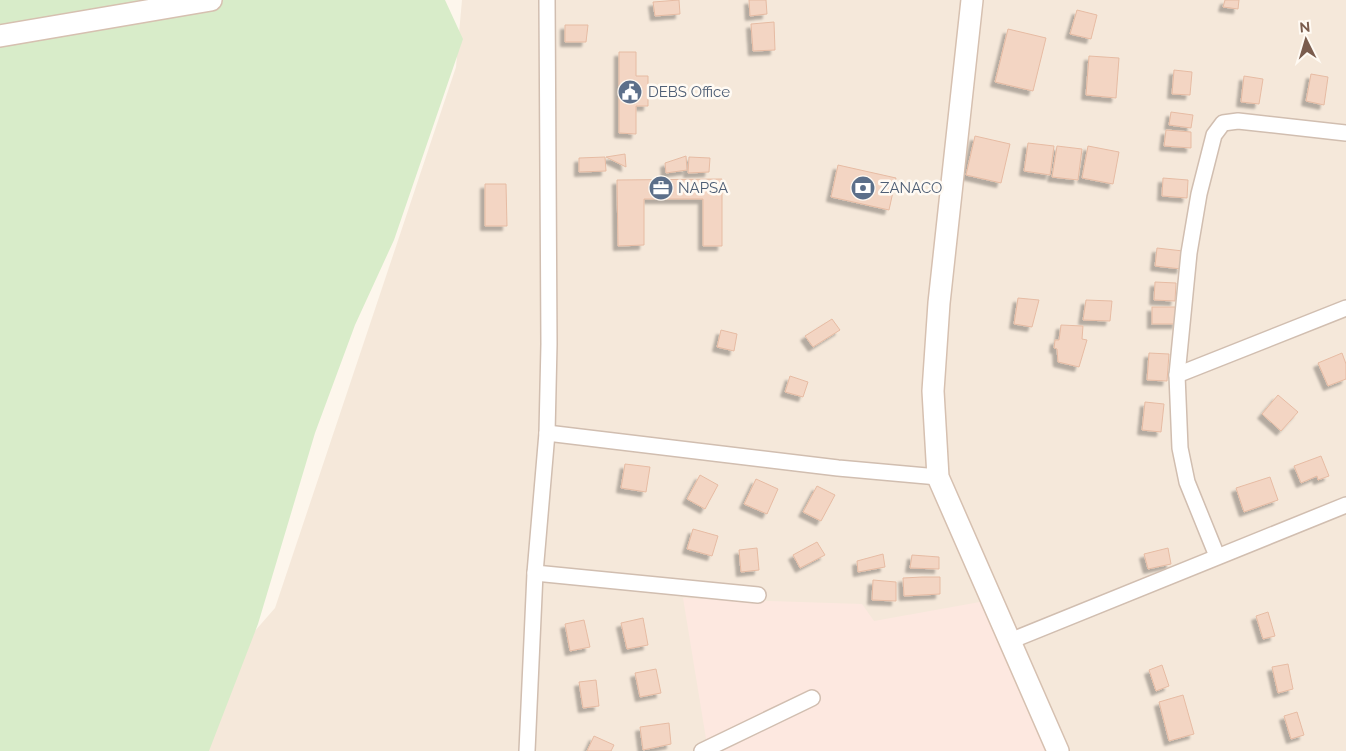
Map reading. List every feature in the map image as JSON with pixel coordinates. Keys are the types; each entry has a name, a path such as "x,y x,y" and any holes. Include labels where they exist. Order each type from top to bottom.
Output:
{"main road":[{"path":"0,36 211,0"},
{"path":"972,0 939,302 933,391 938,477 1058,751"}],"street":[{"path":"528,751 535,573 547,433 549,344 548,0"},
{"path":"1217,556 1186,482 1180,448 1177,375 1189,253 1199,194 1214,135 1223,123 1238,121 1346,133"},
{"path":"1177,375 1346,308"},
{"path":"547,433 847,469 938,477"},
{"path":"1010,641 1346,505"},
{"path":"535,573 758,595"},
{"path":"702,751 812,698"}],"shaded area":[{"path":"462,0 1346,0 1346,751 150,751 275,608 456,67"},
{"path":"683,598 862,604 874,621 980,602 1047,751 708,751"}],"green space":[{"path":"0,0 445,0 463,39 394,240 355,325 315,433 258,624 209,751 0,751"}],"building":[{"path":"679,0 680,14 655,16 653,2"},
{"path":"749,0 766,0 767,14 750,16"},
{"path":"1225,0 1239,0 1238,9 1223,7"},
{"path":"1077,10 1097,15 1091,39 1070,34"},
{"path":"774,22 775,50 753,51 751,24"},
{"path":"565,25 588,25 586,42 565,42"},
{"path":"1008,29 1046,38 1033,91 995,82"},
{"path":"619,52 636,52 636,76 648,76 648,106 636,106 636,134 619,133"},
{"path":"1089,56 1119,58 1116,98 1086,95"},
{"path":"1174,70 1192,72 1190,95 1172,94"},
{"path":"1311,74 1328,77 1324,105 1306,101"},
{"path":"1244,76 1263,79 1259,104 1241,102"},
{"path":"1171,112 1193,115 1191,128 1169,125"},
{"path":"1166,130 1191,132 1191,148 1164,146"},
{"path":"975,136 1010,144 1001,183 966,175"},
{"path":"1028,143 1054,146 1050,175 1024,171"},
{"path":"1057,146 1082,149 1078,180 1052,177"},
{"path":"1088,146 1119,152 1113,184 1082,178"},
{"path":"625,154 626,167 606,157"},
{"path":"686,156 687,170 666,173 665,163"},
{"path":"605,157 606,171 579,172 579,158"},
{"path":"689,157 710,158 709,172 688,173"},
{"name":"ZANACO","path":"838,165 896,178 889,210 831,197"},
{"path":"1163,178 1188,180 1187,198 1162,196"},
{"path":"722,179 722,246 703,246 703,199 644,199 644,245 618,246 617,180"},
{"path":"485,184 506,184 507,226 485,226"},
{"path":"1157,248 1183,251 1181,269 1155,266"},
{"path":"1155,282 1176,283 1175,301 1154,300"},
{"path":"1018,298 1039,300 1032,327 1014,324"},
{"path":"1086,300 1112,301 1110,321 1083,320"},
{"path":"1152,307 1177,307 1177,324 1152,324"},
{"path":"832,319 840,330 813,347 805,336"},
{"path":"1061,325 1083,326 1082,339 1087,340 1079,367 1058,362 1057,349 1054,348 1055,340 1059,340"},
{"path":"721,330 737,334 734,351 717,347"},
{"path":"1149,353 1169,354 1167,381 1147,380"},
{"path":"1342,353 1346,364 1346,379 1328,386 1318,363"},
{"path":"790,376 808,382 803,397 785,392"},
{"path":"1278,395 1298,412 1281,431 1262,414"},
{"path":"1145,402 1164,404 1161,432 1142,430"},
{"path":"1321,456 1329,476 1318,480 1317,476 1301,483 1294,466"},
{"path":"625,464 650,467 646,492 621,488"},
{"path":"700,475 718,485 705,509 687,499"},
{"path":"1270,477 1278,500 1244,512 1236,488"},
{"path":"756,479 778,489 767,514 744,504"},
{"path":"817,486 835,495 821,521 803,512"},
{"path":"693,529 718,536 712,556 687,549"},
{"path":"817,542 825,555 800,568 793,555"},
{"path":"757,548 759,570 741,572 739,550"},
{"path":"1168,548 1171,564 1148,569 1144,554"},
{"path":"883,554 885,567 858,572 857,561"},
{"path":"912,555 939,557 939,569 910,568"},
{"path":"940,577 940,594 904,596 903,578"},
{"path":"873,580 896,582 896,601 872,600"},
{"path":"1268,612 1275,636 1263,639 1256,616"},
{"path":"643,618 648,645 627,649 621,623"},
{"path":"584,620 590,647 570,651 565,624"},
{"path":"1288,664 1293,689 1278,693 1272,667"},
{"path":"1162,665 1169,686 1156,691 1149,670"},
{"path":"656,669 661,693 640,697 635,673"},
{"path":"596,680 599,706 583,708 579,682"},
{"path":"1183,695 1194,734 1169,741 1159,702"},
{"path":"1297,712 1304,735 1291,739 1284,716"},
{"path":"669,723 671,744 643,750 640,727"},
{"path":"594,736 614,745 611,751 587,751"}],"place":[{"name":"DEBS Office","path":"630,92"},
{"name":"NAPSA","path":"661,188"},
{"name":"ZANACO","path":"863,188"}]}
